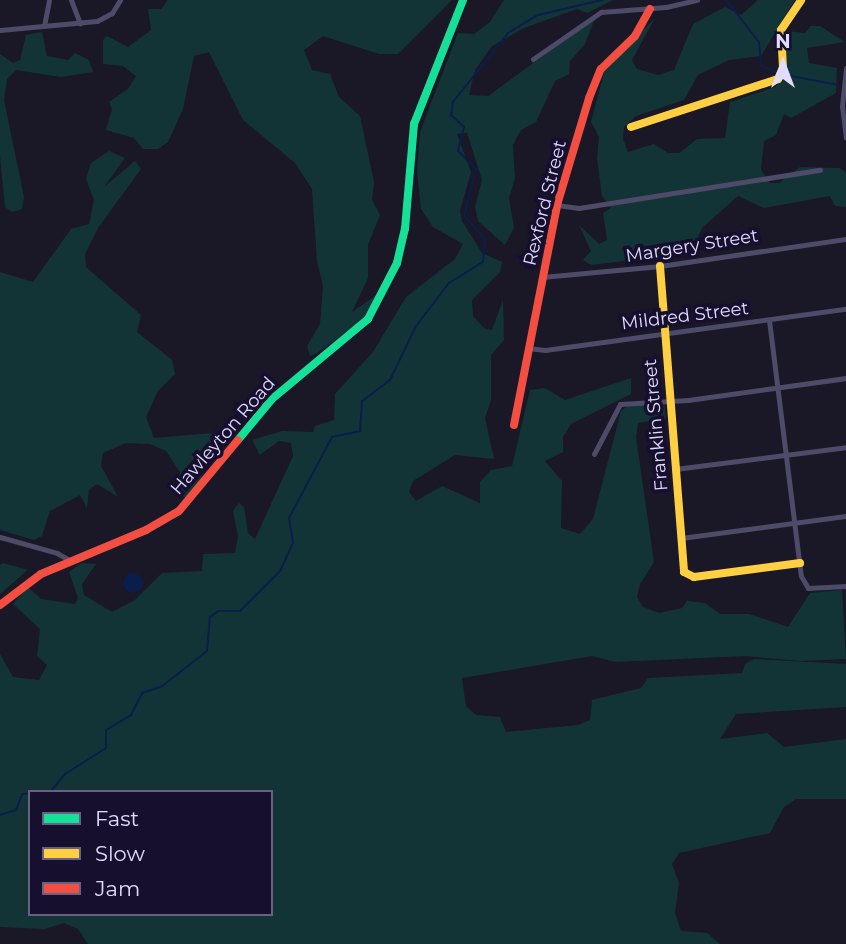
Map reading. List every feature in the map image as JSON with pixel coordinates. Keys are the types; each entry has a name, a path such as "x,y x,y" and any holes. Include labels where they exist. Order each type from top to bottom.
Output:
{"street":[{"path":"44,26 50,0"},
{"path":"71,0 80,23"},
{"path":"0,30 106,18 120,0"},
{"name":"Hawleyton Road","path":"0,605 30,580 179,510 272,399 362,325 397,263 405,229 414,124 463,0"},
{"path":"533,59 593,15 607,10 650,9 697,0"},
{"path":"631,127 775,82 782,68 781,30 801,0"},
{"name":"Rexford Street","path":"514,425 557,205 595,82 635,36 650,9"},
{"path":"846,68 842,106 846,138"},
{"path":"557,205 579,208 820,170"},
{"name":"Margery Street","path":"542,277 660,266 846,239"},
{"name":"Franklin Street","path":"660,266 682,565 689,576 800,563"},
{"name":"Mildred Street","path":"528,348 548,349 846,309"},
{"path":"769,320 800,563 806,587 823,589 846,586"},
{"path":"594,454 620,404 846,378"},
{"path":"675,469 846,447"},
{"path":"681,538 846,516"},
{"path":"0,537 57,553 71,561"}],"green space":[{"path":"168,0 452,0 398,54 379,54 323,36 304,50 312,70 330,74 339,97 360,116 374,182 372,200 380,215 368,245 368,278 352,312 378,294 362,320 310,356 307,346 320,324 323,286 317,261 312,189 295,163 243,120 209,52 194,56 183,109 168,142 158,149 143,149 134,138 106,130 112,109 109,102 128,89 136,76 123,66 103,64 103,40 107,36 128,47 151,30 148,9 161,9"},
{"path":"504,0 613,0 587,13 577,9 524,28 492,46 475,70 469,95 488,96 595,18 585,44 570,61 569,74 555,81 536,122 521,130 513,145 515,178 509,198 514,228 505,245 478,221 475,207 482,180 467,133 457,134 471,172 460,211 462,221 482,253 502,262 500,272 472,300 473,316 485,329 492,330 503,300 504,340 491,355 491,400 485,418 494,459 455,455 413,481 409,492 416,501 442,486 480,503 480,482 491,470 512,466 530,390 545,388 565,400 631,378 631,394 571,424 563,437 563,452 545,461 562,481 561,528 580,534 593,519 621,411 629,405 664,402 666,419 638,423 636,437 654,562 640,584 637,597 643,607 659,613 682,608 687,601 705,603 720,614 749,614 788,627 810,593 842,590 846,659 800,661 745,656 615,662 592,656 462,678 466,706 476,715 500,717 506,732 578,725 590,720 592,700 641,688 648,678 742,673 745,664 754,659 846,664 846,707 736,714 720,739 767,733 784,747 846,739 846,799 796,799 784,807 770,833 679,853 672,864 679,883 675,913 681,931 707,933 720,944 88,944 78,929 64,923 45,929 0,927 0,654 13,677 39,680 47,665 37,656 40,629 13,604 28,587 41,599 75,604 78,598 69,572 81,563 96,564 82,584 84,595 112,612 135,600 162,573 202,571 203,554 235,553 238,536 233,511 239,503 244,507 248,533 255,539 293,456 291,443 279,441 260,455 252,440 282,431 313,432 315,426 334,420 335,394 373,352 406,297 455,259 463,244 433,227 421,209 417,172 420,132 458,33 474,34 490,22"},
{"path":"758,0 795,0 761,56 729,60 698,75 684,100 636,116 624,127 623,139 628,152 654,144 668,153 679,153 697,139 725,138 730,102 775,87 788,72 784,41 787,31 805,33 811,26 820,26 845,42 807,48 809,63 837,68 836,93 791,118 784,114 776,135 764,141 761,170 770,183 779,183 800,167 839,168 846,172 846,207 835,206 830,196 764,208 738,196 702,228 693,248 686,253 591,265 583,260 591,251 579,225 599,244 607,240 603,213 611,208 602,196 597,158 599,137 591,122 605,69 655,18 632,60 637,69 658,75 674,70 693,24 725,7 741,15"},
{"path":"42,32 47,56 68,60 75,53 89,60 93,72 61,77 16,70 7,79 4,100 24,197 22,209 12,212 5,207 0,156 0,54 13,63 20,60 26,35"},
{"path":"109,151 125,158 104,187 135,161 141,169 98,228 85,254 86,267 141,315 137,332 172,360 175,374 158,391 146,417 154,438 236,431 203,468 200,483 186,498 176,492 180,472 166,451 150,444 126,443 103,453 101,466 118,497 97,484 89,490 87,508 80,495 50,511 42,536 34,540 0,530 0,272 33,282 71,229 89,224 94,200 86,179 91,163"},
{"path":"3,563 28,570 0,594 0,565"}],"water":[{"path":"133,573 140,576 143,583 140,590 133,593 126,590 123,583 126,576"}],"waterway":[{"path":"52,790 65,774 106,748 106,730 131,715 142,693 161,687 207,651 210,617 218,611 240,611 280,571 293,543 289,518 332,437 360,431 362,401 390,380 416,326 449,283 483,262 485,239 464,216 476,169 458,151 464,127 451,115 453,102 508,33 538,15 602,0"},
{"path":"726,0 759,42 761,66 777,72"},
{"path":"785,75 839,85"},
{"path":"0,815 16,810 22,794 28,794"}],"traffic: fast":[{"path":"238,440 272,399 368,319 397,263 405,229 414,124 463,0"}],"traffic: slow":[{"path":"631,127 778,79 783,68 781,30 801,0"},
{"path":"660,266 684,572 694,577 800,563"}],"traffic: jam":[{"path":"514,425 557,205 589,98 601,69 635,36 650,9"},
{"path":"0,605 41,574 146,530 179,511 238,440"}]}
